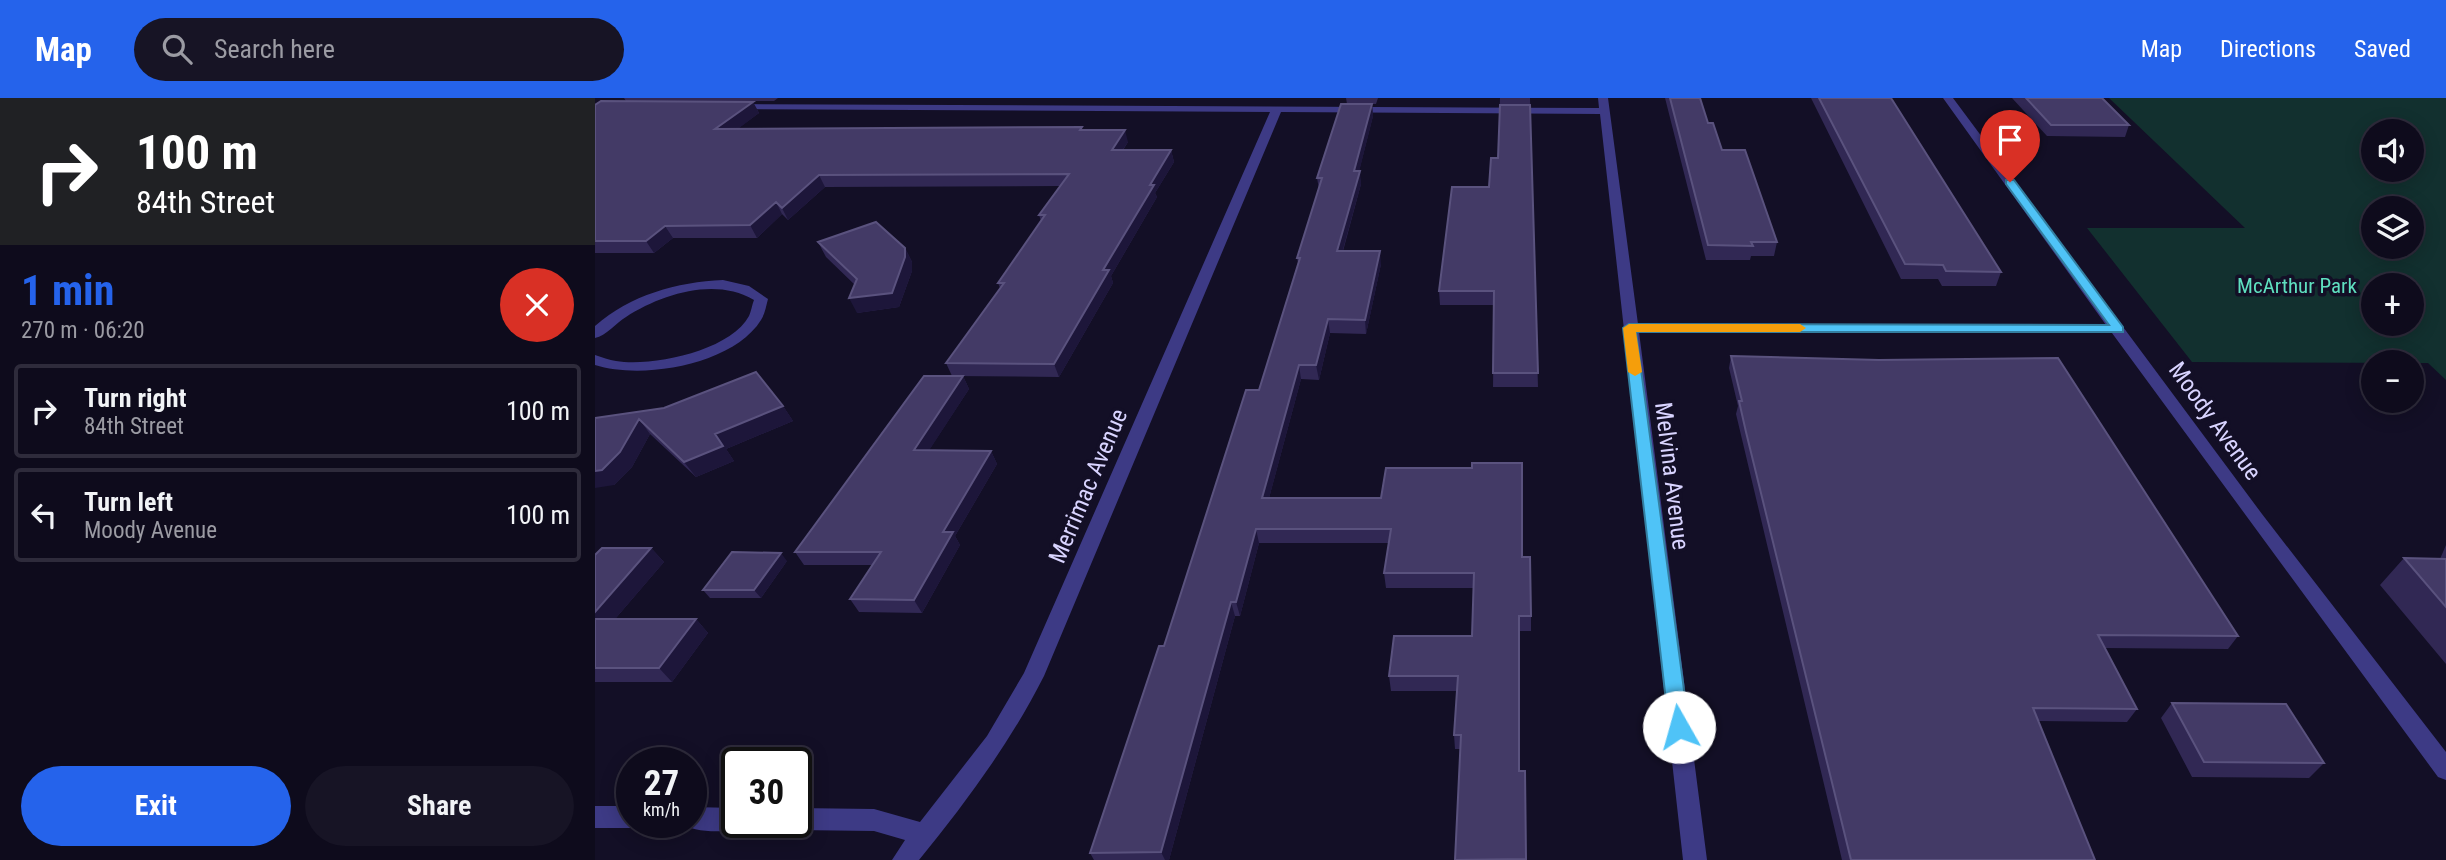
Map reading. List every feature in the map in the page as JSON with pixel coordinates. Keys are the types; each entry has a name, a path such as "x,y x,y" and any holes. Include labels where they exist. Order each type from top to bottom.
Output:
{"street":[{"path":"841,107 851,98"},
{"name":"Moody Avenue","path":"1948,98 2256,519 2446,770"},
{"path":"718,106 1277,109 1604,105"},
{"name":"Melvina Avenue","path":"1604,105 1695,860"},
{"name":"Merrimac Avenue","path":"904,860 964,787 995,743 1033,676 1277,109"},
{"path":"595,360 604,365 645,368 697,356 721,345 747,328 761,309 761,299 753,291 738,286 694,287 643,301 598,328"},
{"path":"1629,328 2119,329"},
{"path":"595,817 616,817"},
{"path":"812,819 874,820 923,834"}],"green space":[{"name":"McArthur Park","path":"2109,98 2446,98 2446,380 2428,363 2424,363 2424,350 2361,350 2361,363 2192,362 2087,228 2245,228"}],"building":[{"path":"1670,98 1700,98 1708,123 1713,123 1722,150 1745,150 1777,242 1751,242 1753,246 1708,245"},
{"path":"1819,98 1891,98 2001,272 1946,271 1943,265 1905,264"},
{"path":"2026,98 2102,98 2129,125 2051,125"},
{"path":"601,101 753,102 715,129 1082,127 1080,130 1125,130 1112,150 1171,150 1150,185 1154,185 1103,270 1109,270 1054,364 946,363 1004,283 998,283 1045,215 1039,215 1069,174 819,175 782,208 776,202 750,225 665,226 646,241 595,241 595,105"},
{"path":"1341,104 1372,104 1354,171 1360,171 1337,251 1380,251 1365,320 1328,319 1316,365 1299,365 1262,498 1381,498 1386,468 1472,468 1472,463 1522,463 1522,557 1530,557 1531,616 1519,616 1519,771 1525,771 1526,859 1455,860 1461,735 1454,735 1458,676 1389,676 1394,636 1472,636 1474,573 1384,573 1391,529 1256,529 1236,602 1231,602 1161,852 1090,853 1159,646 1164,646 1246,390 1259,390 1300,258 1297,258 1322,178 1317,178"},
{"path":"1500,105 1530,105 1538,373 1493,373 1494,291 1439,291 1452,187 1489,187 1491,158 1498,158"},
{"path":"876,222 905,248 905,257 892,293 849,298 857,279 818,242"},
{"path":"1731,356 1879,360 2058,358 2238,636 2098,635 2137,709 2033,708 2095,860 1851,860 1746,432"},
{"path":"756,372 783,406 715,434 723,446 684,462 639,419 620,452 602,470 595,471 595,418 664,408"},
{"path":"924,376 963,376 914,450 991,451 943,532 953,532 914,600 850,599 881,552 795,552"},
{"path":"602,548 651,548 595,612 595,555"},
{"path":"732,552 781,553 754,590 703,590"},
{"path":"2404,558 2446,559 2446,607"},
{"path":"595,619 696,619 659,668 595,668"},
{"path":"2172,703 2286,704 2324,763 2204,762"}],"slow traffic":[{"path":"1635,372 1629,328 1800,328"}],"route":[{"path":"1679,727 1629,328 2119,329 2010,182"}]}
